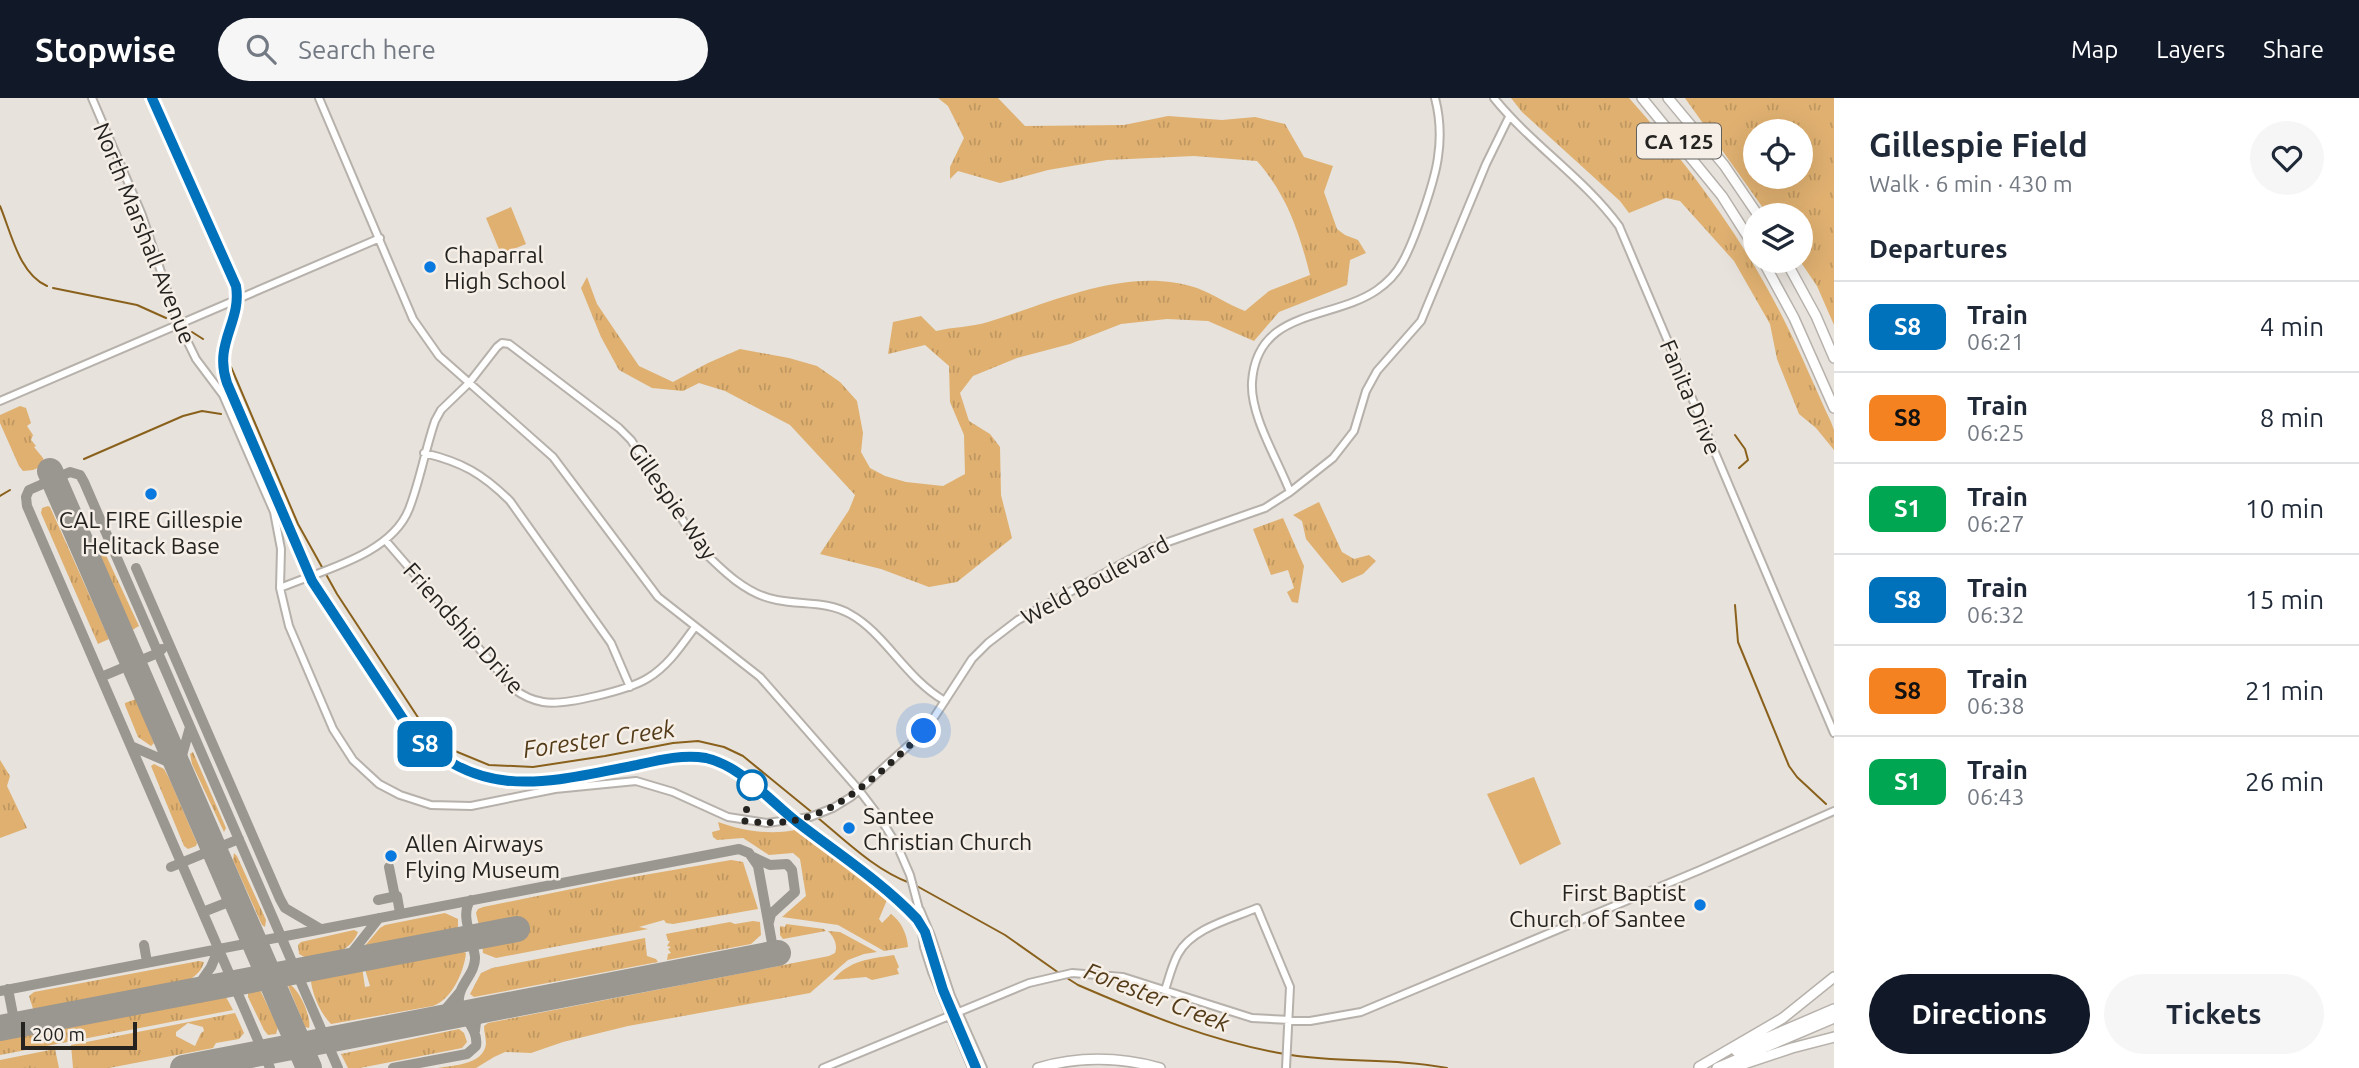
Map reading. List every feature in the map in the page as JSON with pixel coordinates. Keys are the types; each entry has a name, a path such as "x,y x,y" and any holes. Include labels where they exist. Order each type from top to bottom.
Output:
{"highway":[{"name":"CA 125","path":"1642,98 1722,196 1743,229"},
{"name":"CA 125","path":"1668,98 1724,165 1750,203"},
{"path":"1770,273 1794,317 1834,408"},
{"path":"1793,273 1816,316 1834,358"},
{"path":"1698,1068 1783,1018 1834,977"},
{"path":"1698,1068 1834,1007"},
{"path":"1717,1068 1834,1018"},
{"path":"1732,1068 1834,1037"},
{"path":"1038,1068 1070,1061 1102,1059 1160,1068"}],"main road":[{"name":"North Marshall Avenue","path":"92,98 142,215 179,324 196,359 223,395 274,512 281,550 280,588 289,626 334,729 344,747 365,773 400,795 430,805 470,806 555,789 636,780 673,792 722,815 739,820 767,822 802,819 825,811 859,790"},
{"path":"319,98 413,319 439,356 553,457 659,597 760,677 859,790 887,829 910,875 919,909 924,947 949,1016 972,1068"},
{"path":"1290,492 1253,401 1252,379 1257,360 1266,343 1285,326 1297,319 1365,297 1384,285 1401,265 1437,165 1440,132 1435,98"},
{"name":"Fanita Drive","path":"1494,98 1509,117 1607,208 1619,226 1834,733"},
{"name":"Weld Boulevard","path":"859,790 919,736 972,659 1018,620 1151,548 1193,531 1251,514 1290,492 1333,457 1354,431 1366,391 1377,371 1421,321 1486,164 1509,117"},
{"path":"0,401 380,238"},
{"name":"Gillespie Way","path":"469,383 497,347 502,343 512,345 631,440 702,550 716,564 745,587 763,596 824,605 851,614 870,629 921,686 945,701"},
{"path":"280,588 370,551 386,541 408,512 435,421 441,410 469,383"},
{"path":"424,453 462,464 494,484 510,501 611,643 630,687"},
{"name":"Friendship Drive","path":"386,541 507,682 521,694 545,703 559,703 630,687 663,667 695,627"},
{"path":"823,1068 1048,977 1068,973 1112,975 1243,1016 1289,1021 1336,1018 1380,1005 1834,811"},
{"path":"1165,990 1176,957 1188,940 1202,931 1256,908 1288,981 1289,1036 1286,1068"},
{"path":"919,909 958,1013 983,1068"}],"green space":[{"path":"938,98 998,98 1025,126 1124,125 1168,116 1222,120 1255,117 1285,124 1304,157 1333,166 1324,192 1337,229 1358,240 1366,253 1350,260 1347,285 1279,312 1254,341 1208,321 1167,319 1121,324 1070,344 1017,358 973,376 960,393 969,421 990,434 1000,447 1001,495 1012,538 957,582 929,587 881,569 820,554 849,510 855,495 790,425 725,391 699,383 683,391 652,388 619,370 601,337 581,288 587,277 597,304 639,366 673,382 740,349 817,366 840,382 857,401 863,433 861,452 870,468 906,482 943,486 965,474 964,435 950,402 949,366 925,345 888,354 893,322 921,316 936,331 975,325 1064,296 1118,283 1144,281 1171,282 1197,288 1245,311 1269,291 1310,275 1291,214 1257,161 1194,156 1107,160 1048,170 1000,183 958,171 950,179 950,167 964,138 948,106"},
{"path":"1511,98 1629,98 1694,177 1733,232 1743,248 1743,273 1758,273 1768,290 1831,422 1834,430 1834,450 1816,428 1799,414 1777,359 1770,324 1734,261 1680,201 1666,198 1629,213 1620,201 1522,112"},
{"path":"1685,98 1834,98 1834,325 1817,286 1808,273 1813,273 1813,203 1759,203 1750,189 1813,189 1813,119 1743,119 1743,180"},
{"path":"511,207 526,244 501,254 486,218"},
{"path":"20,406 26,408 31,423 27,426 33,435 31,440 45,465 33,470 23,471 19,466 0,423 0,415"},
{"path":"1319,502 1342,552 1354,559 1369,555 1376,561 1363,574 1342,583 1306,539 1302,521 1293,515"},
{"path":"48,506 109,639 98,644 41,513 42,508"},
{"path":"1283,518 1304,566 1298,603 1292,602 1287,592 1294,588 1288,570 1271,575 1253,529"},
{"path":"104,551 139,626 132,630 101,557 100,553"},
{"path":"136,699 154,743 151,746 138,737 125,705"},
{"path":"193,752 226,828 224,832 192,764 190,754"},
{"path":"0,760 10,776 7,786 27,828 0,838"},
{"path":"154,764 164,769 170,780 196,846 188,849 184,846 151,766"},
{"path":"1534,777 1561,844 1520,865 1487,794"},
{"path":"718,822 758,832 799,829 887,900 879,919 882,923 891,914 895,917 903,928 908,947 884,951 838,925 782,917 806,896 800,859 793,853 769,855 743,838 717,840 712,832 720,830"},
{"path":"234,853 266,920 265,927 233,860"},
{"path":"731,860 743,862 758,909 673,924 664,920 639,927 648,929 496,958 483,953 482,944 521,935 519,922 515,921 479,926 476,913 483,907"},
{"path":"445,913 458,919 458,929 363,948 385,925"},
{"path":"730,922 735,924 760,922 761,935 751,944 667,960 668,954 671,953 668,949 671,947 667,946 670,941 666,934"},
{"path":"786,924 826,931 783,939 780,926 785,927"},
{"path":"354,930 358,932 344,949 308,959 299,954 298,945 301,942"},
{"path":"828,931 840,932 877,952 848,960 810,993 628,1026 531,1053 505,1052 476,1068 438,1068 467,1063 479,1056 486,1044 484,1026 488,1023 829,956 835,953 836,947 834,938"},
{"path":"645,938 647,956 658,962 474,997 470,994 481,973 492,968"},
{"path":"458,949 466,953 460,976 446,997 433,1006 331,1024 321,1010 311,982 315,978 362,967 365,987 370,986 364,966"},
{"path":"894,955 899,974 872,980 866,977 833,980 853,964"},
{"path":"204,962 203,966 192,978 181,984 40,1012 34,1012 29,996 34,992"},
{"path":"287,983 296,990 303,1002 309,1028 305,1027"},
{"path":"259,989 261,992 278,1027 276,1034 268,1035 264,1030 248,997 248,992"},
{"path":"220,995 226,997 233,1010 0,1055 0,1037"},
{"path":"235,1013 244,1033 239,1039 216,1043 213,1048 109,1068 73,1068 71,1045","holes":["188,1023 203,1027 204,1031 195,1046 176,1036 176,1032"]},
{"path":"459,1029 464,1033 467,1042 462,1048 360,1068 348,1068 341,1054"},
{"path":"55,1049 59,1068 0,1068 0,1060"}],"waterway":[{"name":"Forester Creek","path":"0,206 23,262 29,272 47,286"},
{"name":"Forester Creek","path":"53,288 137,305 166,318"},
{"name":"Forester Creek","path":"192,332 203,339"},
{"name":"Forester Creek","path":"231,367 298,524 337,594 421,722 455,751 489,765 533,767 698,741 724,747 743,756 814,814"},
{"path":"84,459 183,416 202,411 221,414"},
{"path":"1735,435 1745,449 1748,460 1739,468"},
{"path":"0,496 10,490"},
{"path":"1735,605 1738,642 1789,766 1826,804"},
{"name":"Forester Creek","path":"818,818 873,863 910,883"},
{"name":"Forester Creek","path":"915,885 1005,935 1059,973"},
{"name":"Forester Creek","path":"1067,978 1103,996 1180,1026 1258,1049 1285,1054"},
{"name":"Forester Creek","path":"1291,1055 1447,1068"}],"taxiway":[{"path":"270,1068 27,506 26,497 29,490 70,472 80,475 84,482 338,1068"},
{"path":"136,568 280,899 285,908 319,928"},
{"path":"101,677 162,649"},
{"path":"182,774 181,759 190,727"},
{"path":"131,746 173,764 182,774"},
{"path":"171,867 239,839"},
{"path":"0,991 739,849 749,853 758,866 774,954"},
{"path":"753,857 770,865 787,864 792,870 795,892 771,914 769,922"},
{"path":"389,867 395,897"},
{"path":"378,900 397,896 400,913"},
{"path":"203,912 236,899"},
{"path":"393,1068 467,1054 476,1046 475,1034 459,1002 461,991 475,963 466,919 471,900"},
{"path":"298,970 346,960 379,918"},
{"path":"144,945 147,962"},
{"path":"195,990 211,967 219,948"},
{"path":"8,989 15,1025"},
{"path":"396,1026 439,1017 460,992"},
{"path":"475,1031 476,1022 484,1011 521,1004"}],"runway":[{"path":"50,471 309,1068"},
{"path":"0,1028 517,929"},
{"path":"183,1068 778,953"}],"tram line":[{"path":"155,98 238,285 237,311 226,357 231,385 319,589 405,718 441,753 483,773 515,780 559,777 674,755 695,754 711,757 741,771 837,851"}],"railway":[{"path":"152,98 236,286 235,311 223,357 227,383 317,590 400,716 416,735 437,754 473,773 521,783 558,780 676,757 698,757 715,761 741,776 837,851 917,919 925,932 943,990 976,1068"}],"train":[{"name":"S8","path":"152,98 236,286 236,307 222,356 227,383 312,581 409,728 426,745 453,764 493,779 514,782 558,780 684,757 708,759 729,767 837,851 917,919 925,932 943,990 976,1068"}],"place":[{"name":"Chaparral High School","path":"430,267"},
{"name":"CAL FIRE Gillespie Helitack Base","path":"151,494"},
{"name":"Santee Christian Church","path":"849,828"},
{"name":"Allen Airways Flying Museum","path":"391,856"},
{"name":"First Baptist Church of Santee","path":"1700,905"}],"route":[{"path":"752,785 744,821 777,822 810,817 851,797 924,731"}]}
